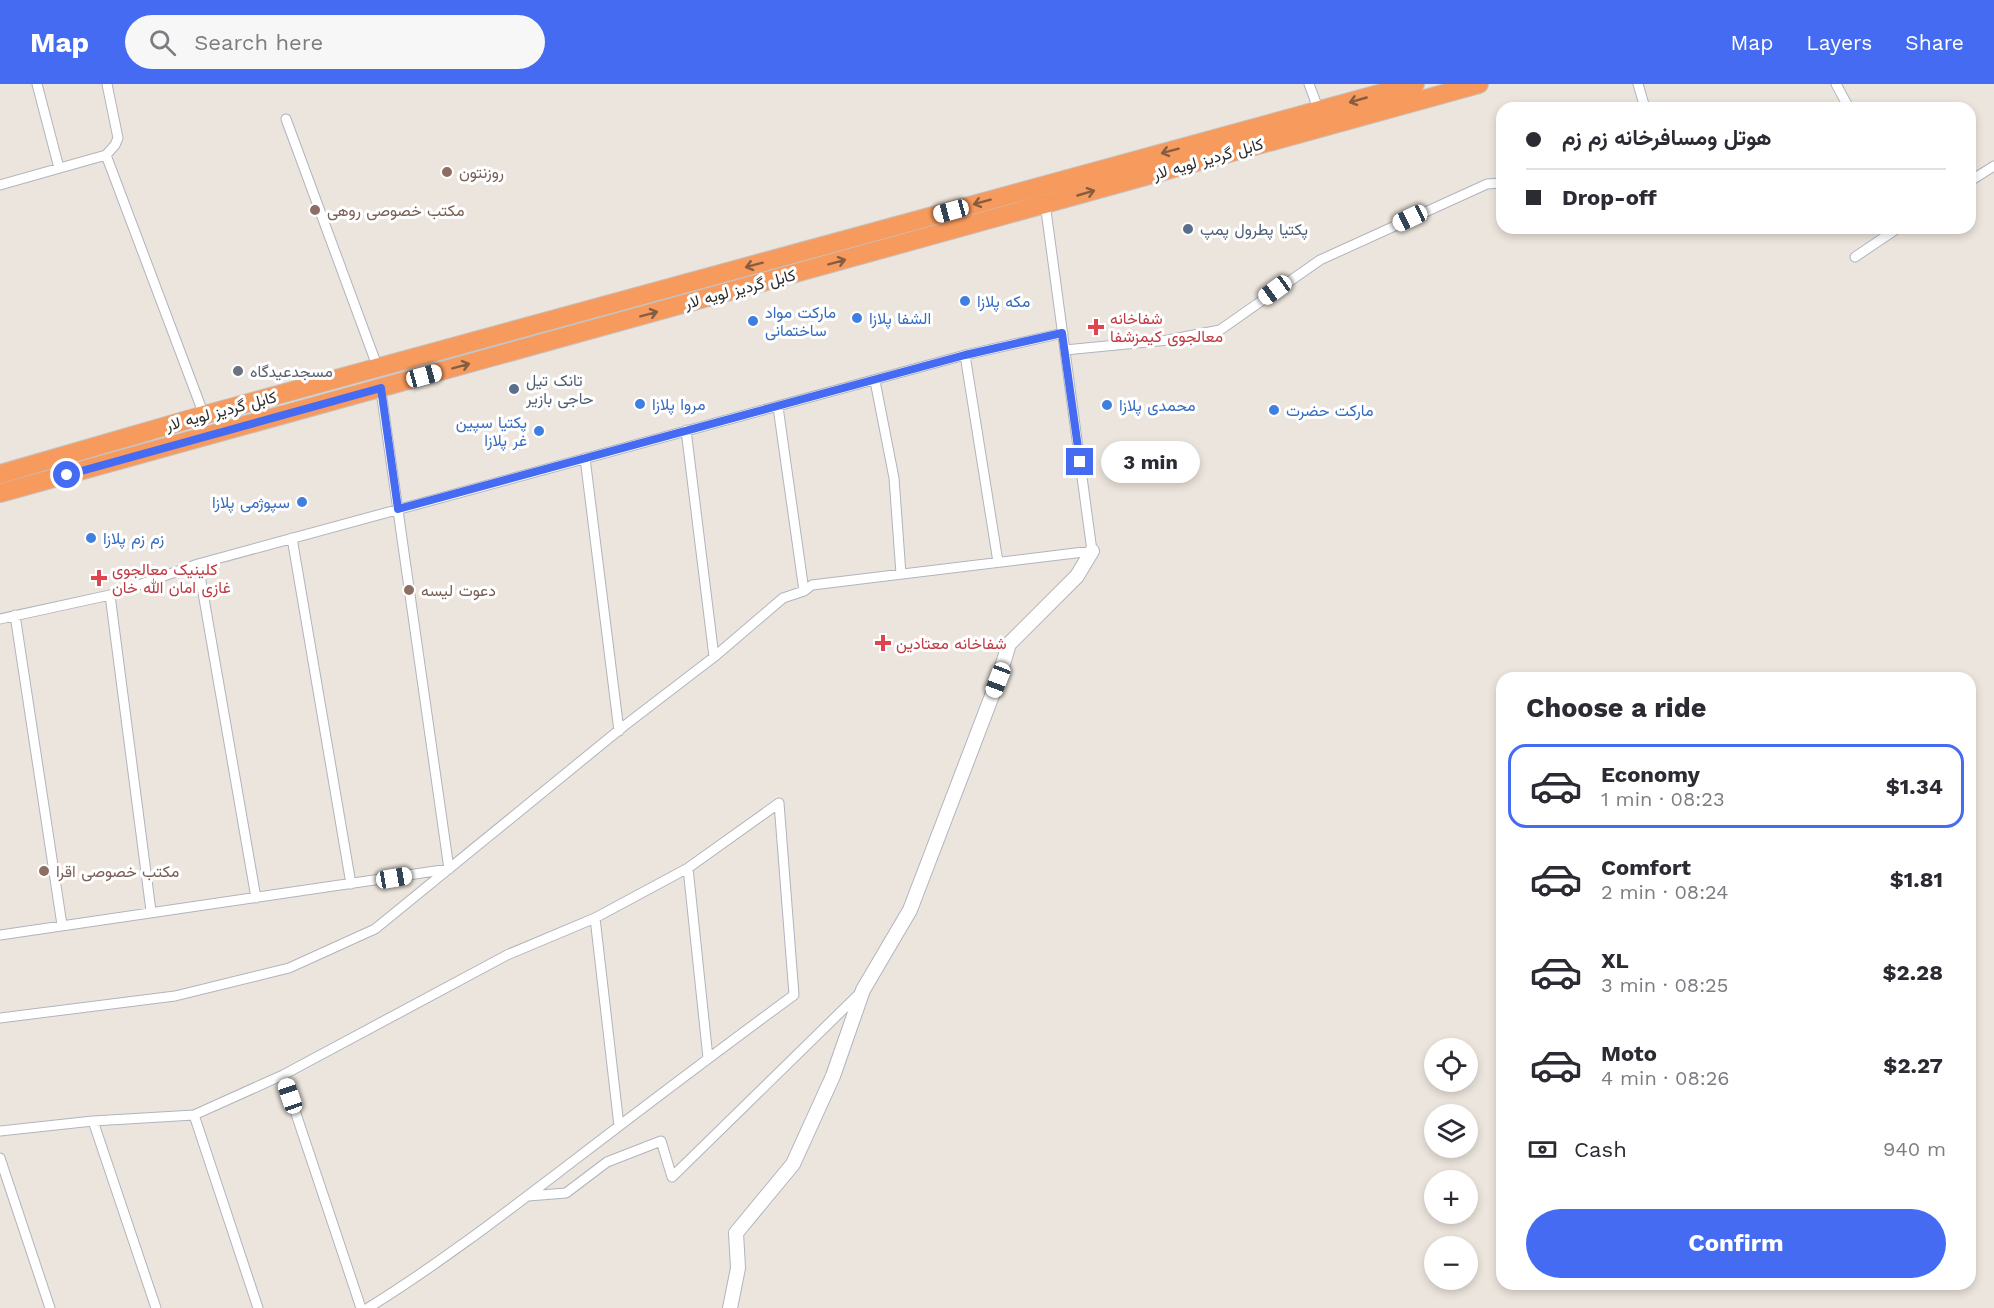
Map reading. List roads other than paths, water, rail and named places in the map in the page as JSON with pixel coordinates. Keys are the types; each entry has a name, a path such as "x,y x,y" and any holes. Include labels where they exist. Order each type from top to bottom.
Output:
{"highway":[{"name":"کابل گردیز لویه لار","path":"0,474 1415,84"},
{"name":"کابل گردیز لویه لار","path":"0,494 1479,84"}],"street":[{"path":"37,84 59,168"},
{"path":"0,185 106,155 118,138 107,84"},
{"path":"1309,84 1319,111"},
{"path":"1638,84 1643,102"},
{"path":"1836,84 1846,102"},
{"path":"286,119 379,369 449,868"},
{"path":"106,155 204,416"},
{"path":"1976,177 1994,166"},
{"path":"1065,351 1168,340 1220,330 1320,260 1487,184 1496,183"},
{"path":"730,1308 738,1268 736,1233 793,1164 833,1076 863,990 910,910 998,680 1009,644 1077,576 1092,551 1042,185"},
{"path":"1855,257 1889,234"},
{"path":"0,619 110,595 198,564 292,538 965,355 1062,333"},
{"path":"965,355 998,562"},
{"path":"875,381 894,478 901,574"},
{"path":"778,407 804,591"},
{"path":"686,430 714,657"},
{"path":"585,458 619,731"},
{"path":"292,538 351,884"},
{"path":"0,1018 175,996 289,968 375,929 714,657 783,598 804,591 812,585 1092,551"},
{"path":"198,564 256,898"},
{"path":"110,595 151,911"},
{"path":"15,615 62,925"},
{"path":"0,1131 93,1121 194,1116 283,1075 507,955 595,918 688,868 779,803 794,995 526,1197 406,1284 368,1308"},
{"path":"0,935 449,868"},
{"path":"688,868 708,1058"},
{"path":"595,918 619,1126"},
{"path":"526,1197 566,1193 607,1162 661,1141 672,1177 863,990"},
{"path":"283,1075 361,1308"},
{"path":"194,1116 258,1308"},
{"path":"93,1121 156,1308"},
{"path":"0,1158 50,1308"}],"place":[{"name":"روزنتون","path":"447,172"},
{"name":"مکتب خصوصی روهی","path":"315,210"},
{"name":"پکتیا پطرول پمپ","path":"1188,229"},
{"name":"مکه پلازا","path":"965,301"},
{"name":"الشفا پلازا","path":"857,318"},
{"name":"مارکت مواد ساختمانی","path":"753,321"},
{"name":"شفاخانه معالجوی کیمزشفا","path":"1096,327"},
{"name":"مسجدعیدگاه","path":"238,371"},
{"name":"تانک تیل حاجی بازیر","path":"514,389"},
{"name":"مروا پلازا","path":"640,404"},
{"name":"محمدی پلازا","path":"1107,405"},
{"name":"مارکت حضرت","path":"1274,410"},
{"name":"پکتیا سپین غر پلازا","path":"539,431"},
{"name":"سپوژمی پلازا","path":"302,502"},
{"name":"زم زم پلازا","path":"91,538"},
{"name":"کلینیک معالجوی غازی امان الله خان","path":"99,578"},
{"name":"دعوت لیسه","path":"409,590"},
{"name":"شفاخانه معتادین","path":"883,643"},
{"name":"مکتب خصوصی اقرا","path":"44,871"}]}
